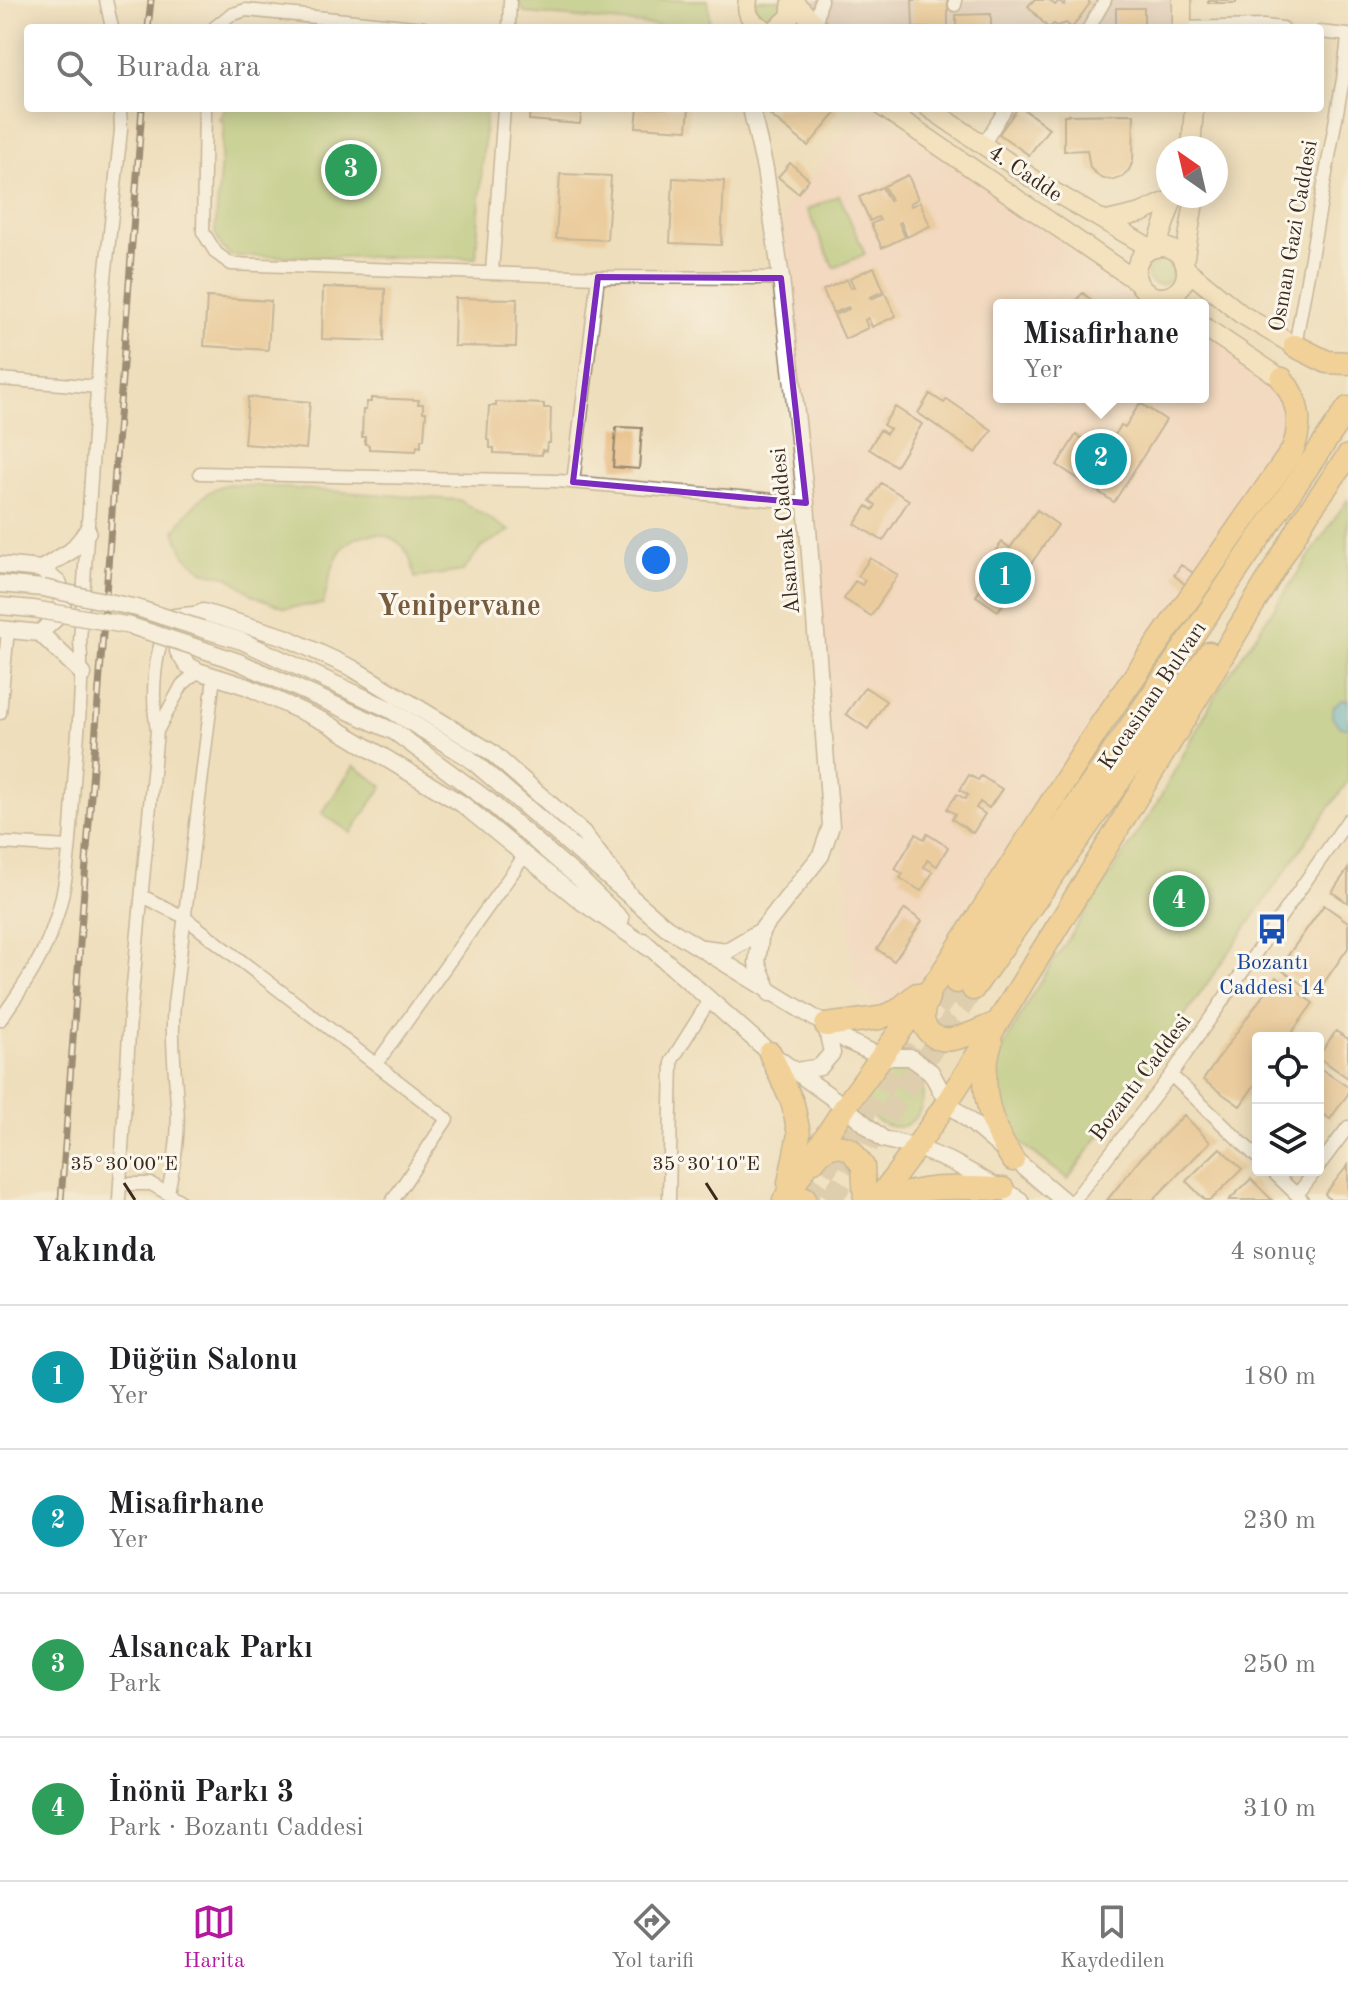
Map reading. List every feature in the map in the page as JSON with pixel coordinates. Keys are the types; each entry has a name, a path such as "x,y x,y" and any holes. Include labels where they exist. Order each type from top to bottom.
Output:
{"highway":[{"path":"1295,346 1327,362 1348,363"},
{"path":"794,1199 845,1107 882,1057 956,982 1102,723 1292,451 1298,432 1298,412 1293,395 1282,379"},
{"name":"Kocasinan Bulvarı","path":"956,982 1348,408"},
{"name":"Kocasinan Bulvarı","path":"956,982 1348,456"},
{"path":"1102,723 1280,508"},
{"path":"877,1200 918,1148 997,1023 1176,734 1309,511"},
{"path":"956,982 923,1012 924,1024 931,1034 949,1040 997,1023"},
{"path":"826,1025 879,1018 956,982"},
{"path":"997,1023 984,1067 984,1085 993,1122 1013,1160"},
{"path":"770,1053 793,1104 799,1134 794,1199"},
{"path":"794,1199 821,1152 839,1146 851,1150 861,1160 865,1200"},
{"path":"891,1200 904,1193 935,1189 1011,1194"}],"main road":[{"path":"792,0 816,24"},
{"path":"782,24 790,17 792,0"},
{"path":"1182,0 1182,24"},
{"name":"4. Cadde","path":"890,112 1138,282"},
{"name":"4. Cadde","path":"935,112 1039,183 1154,248"},
{"path":"1192,136 1194,112"},
{"path":"1107,221 1156,206"},
{"path":"1162,299 1146,292 1138,282 1138,262 1154,248 1169,208"},
{"path":"1169,299 1183,283 1193,208"},
{"path":"1154,248 1175,252 1185,266 1241,314 1295,346"},
{"path":"1209,330 1282,379"}],"street":[{"path":"106,0 111,24"},
{"path":"509,24 510,0"},
{"path":"818,24 821,0"},
{"path":"1091,24 1105,0"},
{"path":"219,24 230,15 246,10 384,24"},
{"path":"1324,33 1348,36"},
{"name":"Osman Gazi Caddesi","path":"1295,346 1346,76 1348,36"},
{"path":"0,1020 41,958 59,910 69,847 83,674 80,641 104,288 121,130 120,112"},
{"path":"205,112 202,224 210,246 231,264 598,277 781,278"},
{"path":"492,272 504,112"},
{"name":"Alsancak Caddesi","path":"699,948 727,951 761,931 821,855 831,826 806,503 781,278 765,169 752,112"},
{"path":"983,145 1004,112"},
{"path":"573,482 598,277"},
{"path":"0,379 98,387"},
{"path":"200,473 573,482 806,503"},
{"path":"41,569 71,551 88,531"},
{"path":"0,565 41,569 59,584 63,603 54,620 40,633"},
{"path":"0,584 43,588 203,620 389,709 469,758 666,927 847,1041 882,1057 910,1057 931,1072 947,1102 1063,1200"},
{"path":"0,606 131,626 239,662 395,732 502,812 581,880 649,948 709,1001 770,1053 845,1107 883,1139 918,1148 954,1163 1011,1194"},
{"path":"119,1200 130,1017 157,731 152,702 164,629 174,615 203,620"},
{"path":"203,620 190,620 183,630 178,651 186,664 206,674 248,687 327,723 462,804 582,902 649,948"},
{"path":"0,713 4,630 40,633 83,674"},
{"path":"157,731 182,685 206,674"},
{"path":"120,1184 151,1184 174,1196 178,1105 173,1080 172,1029 206,674"},
{"name":"Bozantı Caddesi","path":"1074,1200 1171,1075 1348,820"},
{"path":"0,843 69,847"},
{"path":"377,1063 525,855"},
{"path":"142,896 184,917 447,1119 393,1200"},
{"path":"761,931 757,963 770,993"},
{"path":"669,1200 672,1060 709,1001"},
{"path":"796,1071 820,1067 832,1053 826,1025"},
{"path":"1171,1075 1252,1152"},
{"path":"1324,1160 1348,1127"},
{"path":"1277,1176 1300,1198 1313,1176"}],"highlighted area":[{"path":"598,277 781,278 806,503 573,482"}],"shaded area":[{"path":"800,0 1179,0 1179,24 831,24"},
{"path":"864,112 879,112 1155,299 993,299 993,403 1209,403 1209,335 1278,382 1289,410 1292,440 918,982 885,1005 867,998 854,981 783,211"}],"green space":[{"path":"517,0 708,0 710,19 707,24 641,24 525,13"},
{"path":"756,0 781,0 783,11 775,21 769,22 755,13"},
{"path":"223,112 486,112 476,258 231,256 221,246 215,233 224,122 220,120"},
{"path":"839,195 865,254 834,268 807,210"},
{"path":"1159,259 1168,263 1172,272 1168,281 1159,285 1150,281 1146,272 1150,263"},
{"path":"229,484 459,500 510,531 482,546 463,571 415,578 408,554 394,540 376,534 358,537 338,555 323,604 285,608 255,596 229,577 203,571 184,555 175,531 205,496"},
{"path":"1348,499 1348,781 1068,1179 1018,1141 1005,1123 993,1094 994,1065 1031,996 1155,807 1216,694"},
{"path":"354,766 383,786 351,833 322,813"},
{"path":"887,1067 905,1068 917,1076 922,1087 923,1101 918,1113 909,1123 897,1127 874,1118 867,1109 864,1097"}],"water":[{"path":"1348,700 1348,728 1339,726 1332,717 1334,706"}],"building":[{"path":"912,0 948,0 948,24 913,24"},
{"path":"1034,0 1049,0 1055,5 1059,1 1064,5 1068,0 1087,0 1090,3 1075,24 1044,24 1028,6"},
{"path":"1208,0 1236,0 1236,3 1208,3"},
{"path":"1116,8 1144,8 1144,24 1116,24"},
{"path":"991,14 991,24 956,24 956,15"},
{"path":"530,112 582,112 580,124 529,120"},
{"path":"638,112 689,112 687,130 636,127"},
{"path":"773,112 837,112 808,146 770,115"},
{"path":"1015,112 1027,112 1049,128 1029,155 999,134"},
{"path":"1134,114 1133,161 1122,177 1113,180 1101,178 1090,168 1087,150 1064,151 1064,115"},
{"path":"790,163 809,179 798,193 778,177"},
{"path":"560,174 611,176 607,240 556,238"},
{"path":"908,175 918,199 910,203 911,206 920,202 930,226 907,237 901,222 905,237 882,248 871,224 880,220 878,217 870,221 859,197 882,187 889,201 884,186"},
{"path":"673,178 724,181 721,245 670,243"},
{"path":"874,267 884,291 870,297 885,293 896,316 872,327 868,318 865,320 868,328 845,339 834,315 849,309 833,313 823,290 847,279 851,288 854,287 850,278"},
{"path":"323,287 385,289 384,341 322,339"},
{"path":"207,297 271,301 268,350 204,346"},
{"path":"455,298 517,299 516,347 454,346"},
{"path":"930,394 944,403 947,399 992,430 976,453 918,413"},
{"path":"248,397 310,402 306,449 244,444"},
{"path":"371,398 419,400 418,404 423,404 423,412 426,412 421,447 417,446 416,451 369,449 365,437 362,437 363,410 366,410"},
{"path":"496,402 544,404 544,408 551,408 550,443 547,443 546,451 542,450 542,455 494,453 487,440 489,406 496,406"},
{"path":"1140,403 1166,420 1114,502 1057,465 1076,435 1104,453 1121,425 1125,427"},
{"path":"895,407 922,424 896,466 869,449 880,430 886,434 890,429 883,425"},
{"path":"616,427 642,428 639,469 613,467"},
{"path":"881,483 909,500 883,541 855,524 867,506 873,510 876,505 870,501"},
{"path":"1037,510 1058,525 998,611 976,596 1002,559 994,553 1002,542 1010,548"},
{"path":"870,558 898,575 871,616 844,599 855,581 862,585 865,580 858,576"},
{"path":"1181,565 1195,574 1187,586 1174,575"},
{"path":"865,687 886,701 868,729 846,714"},
{"path":"969,775 978,780 981,776 1002,789 989,808 980,802 976,808 985,814 973,833 952,819 955,814 947,809 957,794 965,799 968,795 960,790"},
{"path":"916,834 924,839 927,834 948,847 937,866 927,860 924,867 933,872 921,891 900,878 903,874 895,869"},
{"path":"1348,869 1348,903 1332,892"},
{"path":"1324,905 1348,922 1348,948 1316,994 1279,968"},
{"path":"905,909 922,921 894,961 877,949"},
{"path":"1276,977 1313,1003 1292,1032 1252,1032 1252,1089 1240,1106 1203,1080"},
{"path":"1336,1031 1348,1039 1348,1078 1324,1061 1324,1048"},
{"path":"1324,1071 1348,1087 1348,1094 1330,1119 1324,1115"},
{"path":"1184,1115 1210,1142 1153,1200 1107,1200 1141,1158"},
{"path":"1220,1148 1242,1169 1211,1200 1205,1200 1186,1181"},
{"path":"1348,1165 1348,1200 1330,1200 1325,1194"},
{"path":"1251,1179 1272,1200 1229,1200"}],"tunnel":[{"path":"805,1198 956,982"},
{"path":"830,1200 973,989"}],"railway":[{"path":"148,24 151,0"},
{"path":"61,1200 142,112"}],"place":[{"name":"Alsancak Parkı","path":"351,170"},
{"name":"Misafirhane","path":"1101,459"},
{"name":"Düğün Salonu","path":"1005,578"},
{"name":"İnönü Parkı 3","path":"1179,901"},
{"name":"Bozantı Caddesi 14","path":"1272,929"}],"district":[{"name":"Yenipervane","path":"459,607"}]}
